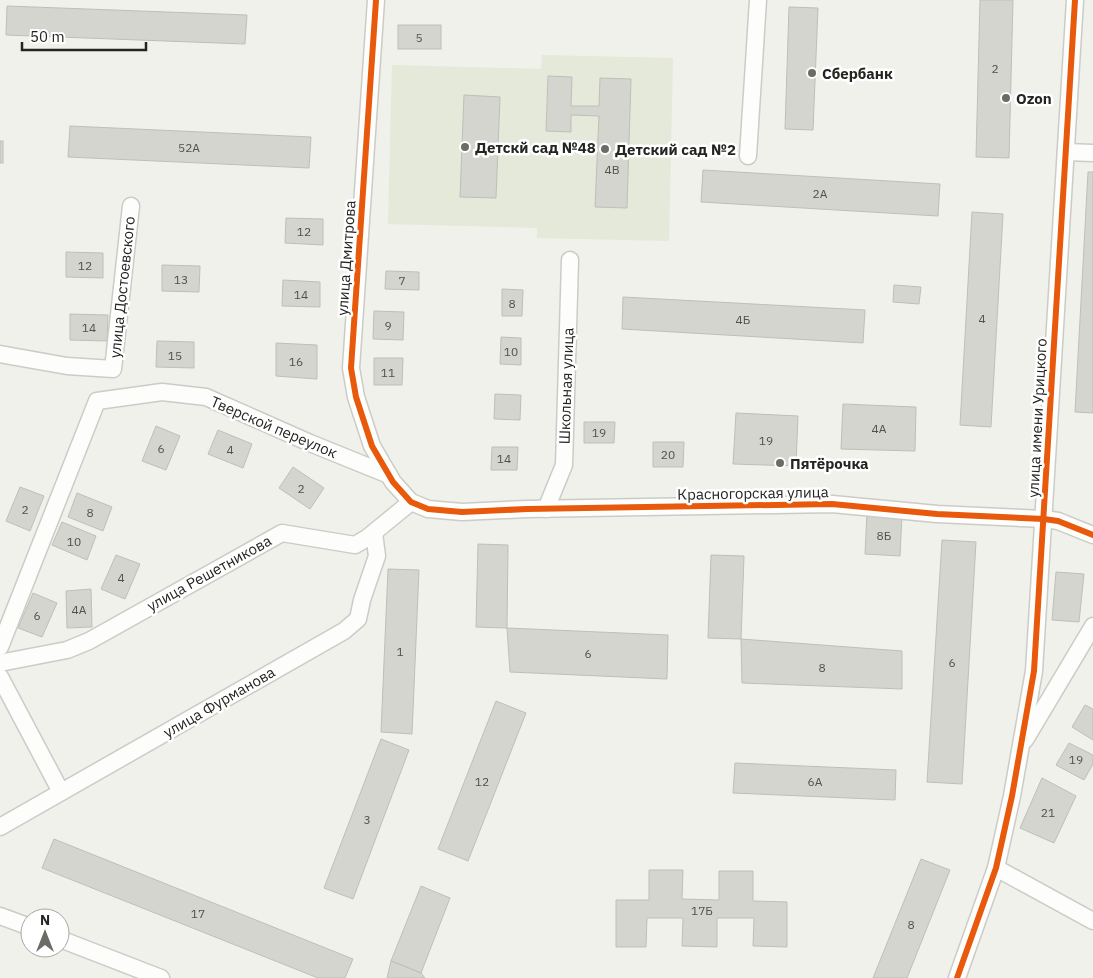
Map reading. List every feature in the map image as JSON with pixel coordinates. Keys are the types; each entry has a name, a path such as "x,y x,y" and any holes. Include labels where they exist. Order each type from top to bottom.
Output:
{"street":[{"name":"улица Дмитрова","path":"376,0 351,368 356,397 372,446 389,475 411,502"},
{"path":"748,156 758,0"},
{"name":"улица имени Урицкого","path":"958,978 996,868 1034,671 1075,0"},
{"path":"1066,152 1093,154"},
{"name":"улица Достоевского","path":"0,354 67,366 113,369 131,206"},
{"name":"Школьная улица","path":"546,509 564,465 570,260"},
{"name":"Тверской переулок","path":"0,647 97,401 162,392 206,397 310,443 389,475"},
{"name":"Красногорская улица","path":"411,502 428,509 462,512 832,504 937,514 1044,519 1058,521 1093,535"},
{"name":"улица Решетникова","path":"0,662 67,650 89,640 282,533 355,546 374,533 411,502"},
{"name":"улица Фурманова","path":"0,827 344,631 358,619 362,600 377,556 374,533"},
{"path":"1020,750 1093,626"},
{"path":"0,677 61,792"},
{"path":"996,868 1093,921"},
{"path":"0,916 20,923"},
{"path":"70,943 161,978"}],"shaded area":[{"path":"542,55 673,58 669,241 537,238 537,228 388,224 392,65 541,69"}],"building":[{"path":"980,0 1013,0 1009,158 976,157"},
{"path":"7,6 247,15 245,44 6,35"},
{"path":"789,7 818,8 813,130 785,129"},
{"path":"398,25 441,25 441,49 398,49"},
{"path":"548,76 572,77 571,106 599,106 600,78 631,79 627,208 595,207 599,116 571,115 571,132 546,131"},
{"path":"464,95 500,97 496,198 460,197"},
{"path":"70,126 311,137 309,168 68,157"},
{"path":"0,141 3,141 3,163 0,163"},
{"path":"703,170 940,184 938,216 701,202"},
{"path":"1088,172 1093,172 1093,413 1075,412"},
{"path":"972,212 1003,214 991,427 960,425"},
{"path":"286,218 323,219 323,245 285,243"},
{"path":"66,252 103,253 103,278 66,277"},
{"path":"162,265 200,266 199,292 162,291"},
{"path":"386,271 419,272 419,290 385,289"},
{"path":"283,280 320,282 320,307 282,306"},
{"path":"894,285 921,287 919,304 893,302"},
{"path":"502,289 523,290 522,316 502,316"},
{"path":"623,297 865,310 863,343 622,329"},
{"path":"374,311 404,312 403,340 373,339"},
{"path":"70,314 108,315 107,341 70,340"},
{"path":"501,337 521,338 521,365 500,364"},
{"path":"157,341 194,342 194,368 156,367"},
{"path":"276,343 317,345 317,379 276,376"},
{"path":"374,358 403,358 402,385 374,385"},
{"path":"495,394 521,395 520,420 494,419"},
{"path":"843,404 916,407 915,451 841,449"},
{"path":"736,413 798,416 796,466 733,464"},
{"path":"584,422 615,422 614,443 584,443"},
{"path":"156,426 180,436 166,470 142,461"},
{"path":"218,430 252,444 243,468 208,454"},
{"path":"653,442 684,442 683,467 653,467"},
{"path":"492,447 518,447 517,470 491,470"},
{"path":"293,467 324,488 310,509 279,488"},
{"path":"20,487 44,496 30,531 6,521"},
{"path":"77,493 112,507 103,531 68,517"},
{"path":"867,513 902,515 900,556 865,554"},
{"path":"62,522 96,536 87,560 52,545"},
{"path":"942,540 976,542 962,784 927,782"},
{"path":"478,544 508,545 507,628 476,627"},
{"path":"116,555 140,564 125,599 101,589"},
{"path":"711,555 744,556 741,639 708,638"},
{"path":"388,569 419,570 412,734 381,732"},
{"path":"1056,572 1084,574 1079,622 1052,620"},
{"path":"91,589 92,627 67,628 66,591"},
{"path":"33,593 57,603 42,637 18,628"},
{"path":"507,628 668,635 667,679 510,672"},
{"path":"741,639 902,651 902,689 742,683"},
{"path":"496,701 526,713 468,861 438,849"},
{"path":"1085,705 1093,709 1093,740 1072,727"},
{"path":"381,739 409,750 353,899 324,888"},
{"path":"1069,743 1093,755 1093,764 1084,780 1056,765"},
{"path":"735,763 896,770 895,800 733,793"},
{"path":"1042,778 1076,796 1054,843 1020,828"},
{"path":"54,839 353,959 345,978 318,978 42,868"},
{"path":"921,859 950,870 907,978 873,978"},
{"path":"649,870 683,870 682,899 719,900 719,871 753,871 753,901 787,902 787,947 753,946 754,918 717,918 717,947 682,946 683,918 647,918 646,947 616,947 616,900 649,900"},
{"path":"421,886 450,898 421,973 391,961"},
{"path":"391,961 421,973 425,978 387,978"}],"cycle path":[{"path":"376,0 351,368 356,397 372,446 393,482 411,502 428,509 462,512 527,509 832,504 937,514 1044,519 1058,521 1093,535"},
{"path":"957,978 996,868 1012,796 1034,671 1075,0"}],"place":[{"name":"Сбербанк","path":"812,73"},
{"name":"Ozon","path":"1006,98"},
{"name":"Детскй сад №48","path":"465,147"},
{"name":"Детский сад №2","path":"605,149"},
{"name":"Пятёрочка","path":"780,463"}]}
